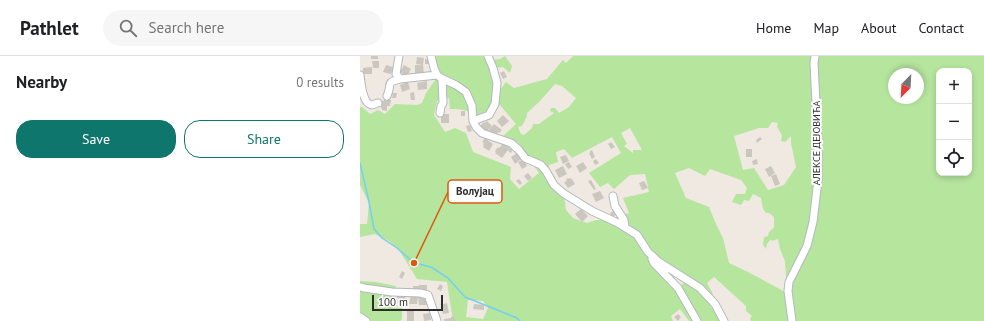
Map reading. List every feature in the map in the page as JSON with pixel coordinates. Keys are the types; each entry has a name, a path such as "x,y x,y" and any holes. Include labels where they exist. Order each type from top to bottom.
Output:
{"street":[{"path":"399,56 396,74 400,79"},
{"path":"431,56 434,68 440,77 443,103 440,113"},
{"path":"473,121 489,115 495,104 497,83 488,56"},
{"name":"АЛЕКСЕ ДЕЈОВИЋА","path":"792,321 788,291 789,282 807,246 813,222 818,180 815,56"},
{"path":"360,75 362,91 369,104 372,105 378,102"},
{"path":"387,96 391,81 400,79 440,77 466,92 472,106 473,121 482,133 511,143 525,158 541,165 554,185 562,193 637,235 654,263 678,288 697,321"},
{"path":"613,196 615,206 624,220 625,227"},
{"path":"648,252 659,262 700,288 715,304 724,321"},
{"path":"360,287 428,295 437,321"},
{"path":"360,317 366,321"}],"green space":[{"path":"432,56 488,56 491,60 500,59 505,56 512,66 510,73 503,67 496,68 500,90 506,82 514,88 547,79 563,60 566,63 573,56 984,56 984,321 751,321 750,319 752,316 746,311 746,306 714,277 707,283 713,294 711,296 662,261 647,245 641,233 629,226 608,220 637,239 652,264 677,288 685,282 700,292 720,321 689,321 680,309 671,316 673,321 453,321 447,282 417,279 399,250 389,241 375,234 360,237 360,224 367,224 369,203 360,185 360,107 370,114 378,110 385,114 395,104 417,105 422,103 426,93 435,80","holes":["555,84 562,86 576,98 569,107 559,113 555,108 551,108 550,111 554,113 539,124 533,124 532,128 524,135 521,134 518,127 522,126 527,113","449,98 450,109 464,110 476,118 500,105 516,124 503,136 519,143 539,173 519,189 510,179 511,167 473,152 466,133 455,128 445,132 434,115 437,101","772,122 778,123 777,127 782,135 781,141 785,142 791,136 796,167 784,185 768,190 754,168 743,170 734,136 759,128 768,128","630,128 642,150 633,150 633,153 624,146 627,144 621,133","612,137 621,153 589,173 600,187 608,183 614,189 630,175 645,174 649,192 623,198 629,213 606,220 596,220 587,223 573,218 566,210 564,197 547,175 549,165 558,162 556,152 564,149 572,158","689,168 705,176 710,169 741,180 747,188 745,194 736,194 732,202 741,205 744,200 749,201 753,194 761,198 763,209 766,213 769,213 774,217 774,227 769,232 768,236 764,237 763,245 766,249 767,244 771,239 772,241 778,239 785,261 787,293 729,263 723,238 709,207 686,198 675,173","468,300 483,301 488,308 483,319 466,317"]},
{"path":"360,281 376,282 396,286 392,301 394,308 402,307 402,319 400,321 360,321"}],"building":[{"path":"371,56 378,56 378,59 371,59"},
{"path":"417,57 424,58 423,65 416,64"},
{"path":"425,59 430,59 430,64 425,64"},
{"path":"372,61 379,61 379,68 373,68"},
{"path":"386,65 393,67 391,74 383,72"},
{"path":"404,65 411,69 407,76 400,72"},
{"path":"415,65 423,65 424,74 415,74"},
{"path":"372,67 372,74 363,74 363,68"},
{"path":"504,71 507,77 503,79 500,73"},
{"path":"427,81 427,89 418,90 417,83"},
{"path":"408,82 410,89 402,92 400,85"},
{"path":"414,92 415,100 411,100 410,93"},
{"path":"393,93 397,93 396,98 392,98"},
{"path":"384,99 391,100 390,106 387,106 387,111 382,110 381,108 381,100 384,101"},
{"path":"461,111 465,111 465,116 461,116"},
{"path":"441,114 449,114 449,123 441,123"},
{"path":"503,115 509,121 502,127 497,121"},
{"path":"487,121 492,126 486,132 480,126"},
{"path":"494,124 502,130 495,136 488,131"},
{"path":"470,125 472,131 468,132 466,126"},
{"path":"760,137 762,139 757,143 756,140"},
{"path":"485,138 493,144 489,151 483,147 484,143 482,142"},
{"path":"611,142 615,147 611,149 608,144"},
{"path":"503,144 512,150 511,153 508,150 502,158 495,153 495,151"},
{"path":"746,149 752,149 752,157 746,157"},
{"path":"592,150 595,157 592,159 589,153"},
{"path":"517,153 521,159 515,164 511,157"},
{"path":"566,155 569,161 563,164 560,157"},
{"path":"524,159 527,166 522,169 518,162"},
{"path":"596,159 599,163 595,165 593,161"},
{"path":"757,159 758,164 753,165 752,161"},
{"path":"569,162 572,167 568,169 565,164"},
{"path":"583,162 587,168 580,173 576,166"},
{"path":"563,166 567,174 559,178 555,170"},
{"path":"771,166 775,173 769,177 765,169"},
{"path":"528,173 532,178 528,181 524,176"},
{"path":"776,174 780,184 775,186 771,176"},
{"path":"571,178 575,184 568,188 564,182"},
{"path":"519,179 522,183 520,185 516,181"},
{"path":"591,180 596,189 594,190 588,181"},
{"path":"644,181 648,188 642,190 639,183"},
{"path":"600,191 604,198 596,202 592,194"},
{"path":"581,209 588,216 582,222 575,214"},
{"path":"615,210 618,214 612,217 610,213"},
{"path":"402,271 405,273 402,279 399,277"},
{"path":"440,284 443,286 441,291 437,289"},
{"path":"427,285 427,292 413,291 413,286"},
{"path":"397,295 406,296 405,303 398,303"},
{"path":"411,295 418,296 417,304 409,304"},
{"path":"418,296 426,296 427,305 419,305"},
{"path":"447,303 449,313 443,314 441,305"},
{"path":"474,304 484,305 484,310 473,309"},
{"path":"407,311 414,311 414,321 407,321"},
{"path":"430,313 431,320 424,321 423,314"},
{"path":"678,314 681,317 678,321 674,317"},
{"path":"454,316 455,321 444,321 444,319"}],"waterway":[{"path":"360,163 374,229 382,238 397,248 414,263 431,267 448,278 465,297 517,318 520,321"}],"place":[{"name":"Волујац","path":"414,263"}]}
